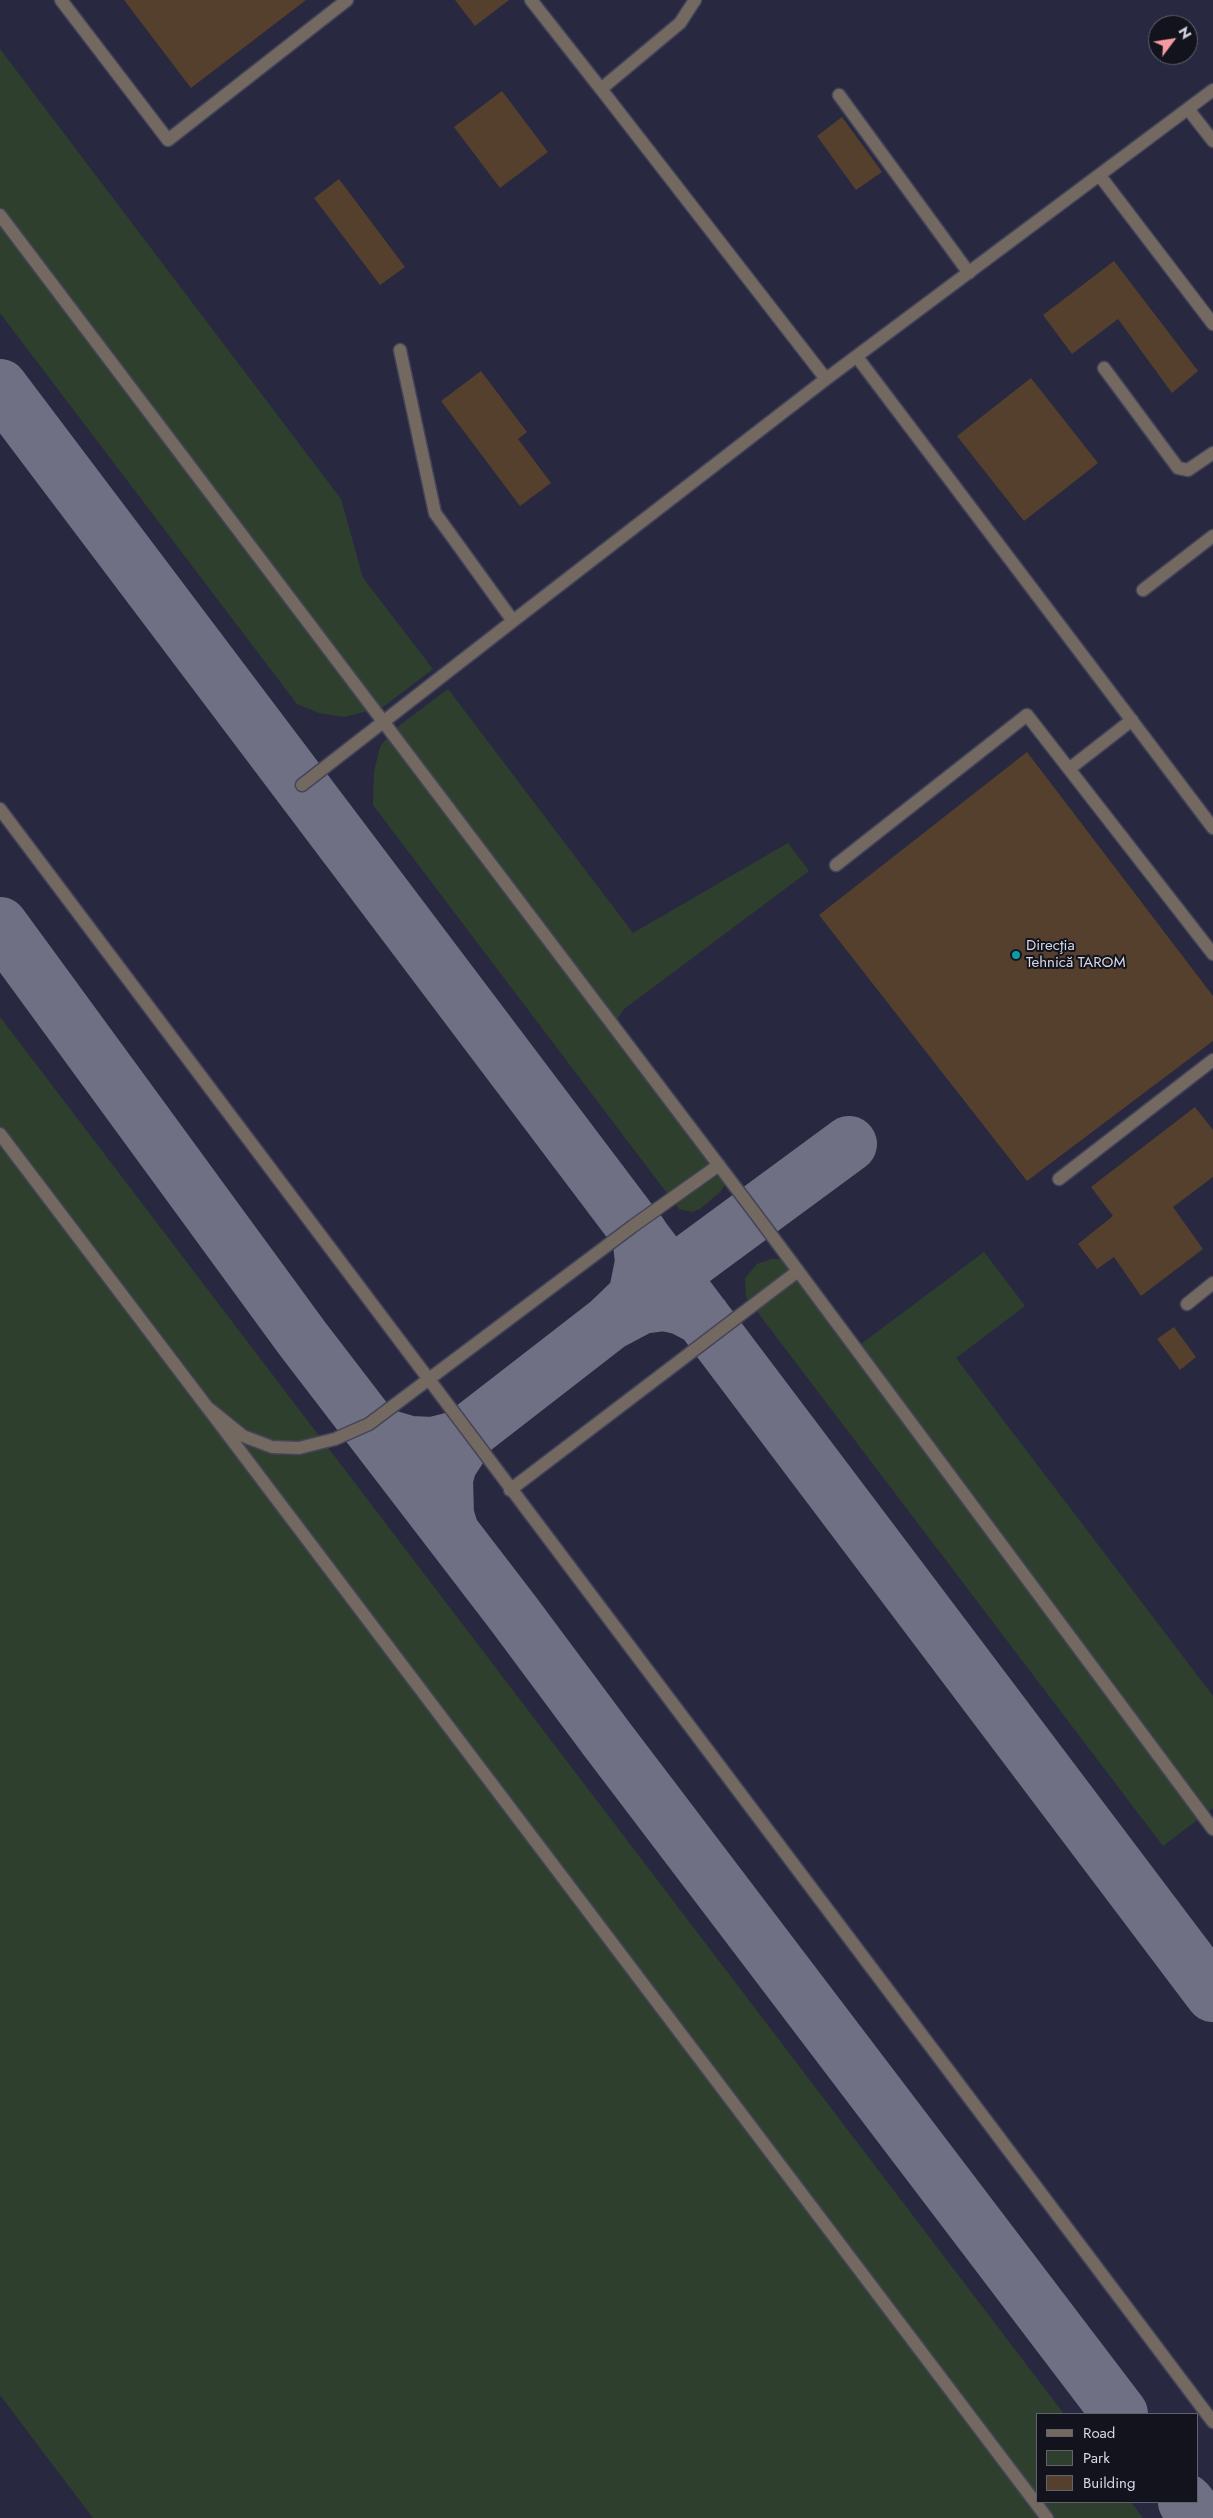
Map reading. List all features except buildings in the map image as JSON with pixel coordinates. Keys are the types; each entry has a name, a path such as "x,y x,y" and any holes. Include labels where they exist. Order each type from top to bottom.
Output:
{"lane":[{"path":"61,0 168,140 347,0"},
{"path":"531,0 826,379"},
{"path":"601,89 680,23 695,0"},
{"path":"302,785 826,379 1213,90"},
{"path":"840,94 969,273"},
{"path":"1188,109 1213,141"},
{"path":"1100,176 1213,324"},
{"path":"0,215 719,1165 1213,1829"},
{"path":"400,350 435,513 513,621"},
{"path":"856,357 1213,828"},
{"path":"1104,368 1178,468 1188,470 1213,453"},
{"path":"1143,590 1213,536"},
{"path":"836,865 1027,715 1213,954"},
{"path":"1069,769 1132,720"},
{"path":"0,809 510,1490 1213,2422"},
{"path":"1059,1179 1213,1060"},
{"path":"0,1134 1047,2518"},
{"path":"206,1407 243,1436 272,1447 298,1448 335,1439 369,1424 633,1226 719,1165"},
{"path":"510,1490 798,1271"},
{"path":"1187,1304 1213,1283"}],"green space":[{"path":"0,49 341,499 363,578 433,669 383,707 344,717 319,713 297,704 0,313"},
{"path":"448,689 633,933 788,843 809,871 624,1009 618,1018 620,1026 726,1183 720,1192 700,1209 692,1212 679,1209 373,805 374,772 380,747 392,731"},
{"path":"0,1017 1063,2413 1036,2413 1036,2503 1132,2503 1143,2518 93,2518 0,2395"},
{"path":"984,1252 1025,1306 956,1358 1213,1696 1213,1808 1163,1846 746,1297 745,1278 757,1264 772,1259 797,1259 861,1344"}],"taxiway":[{"path":"0,387 1213,1994"},
{"path":"0,925 302,1338 513,1613 1119,2413"},
{"path":"671,1275 849,1144"},
{"path":"640,1234 643,1262 636,1297 609,1323 641,1306 664,1303 682,1307 703,1318"},
{"path":"471,1430 609,1323"},
{"path":"376,1434 410,1444 433,1445 456,1439 471,1430 449,1464 445,1479 446,1515 451,1531"},
{"path":"1187,2503 1199,2518"}],"place":[{"name":"Direcţia Tehnică TAROM","path":"1016,955"}]}
